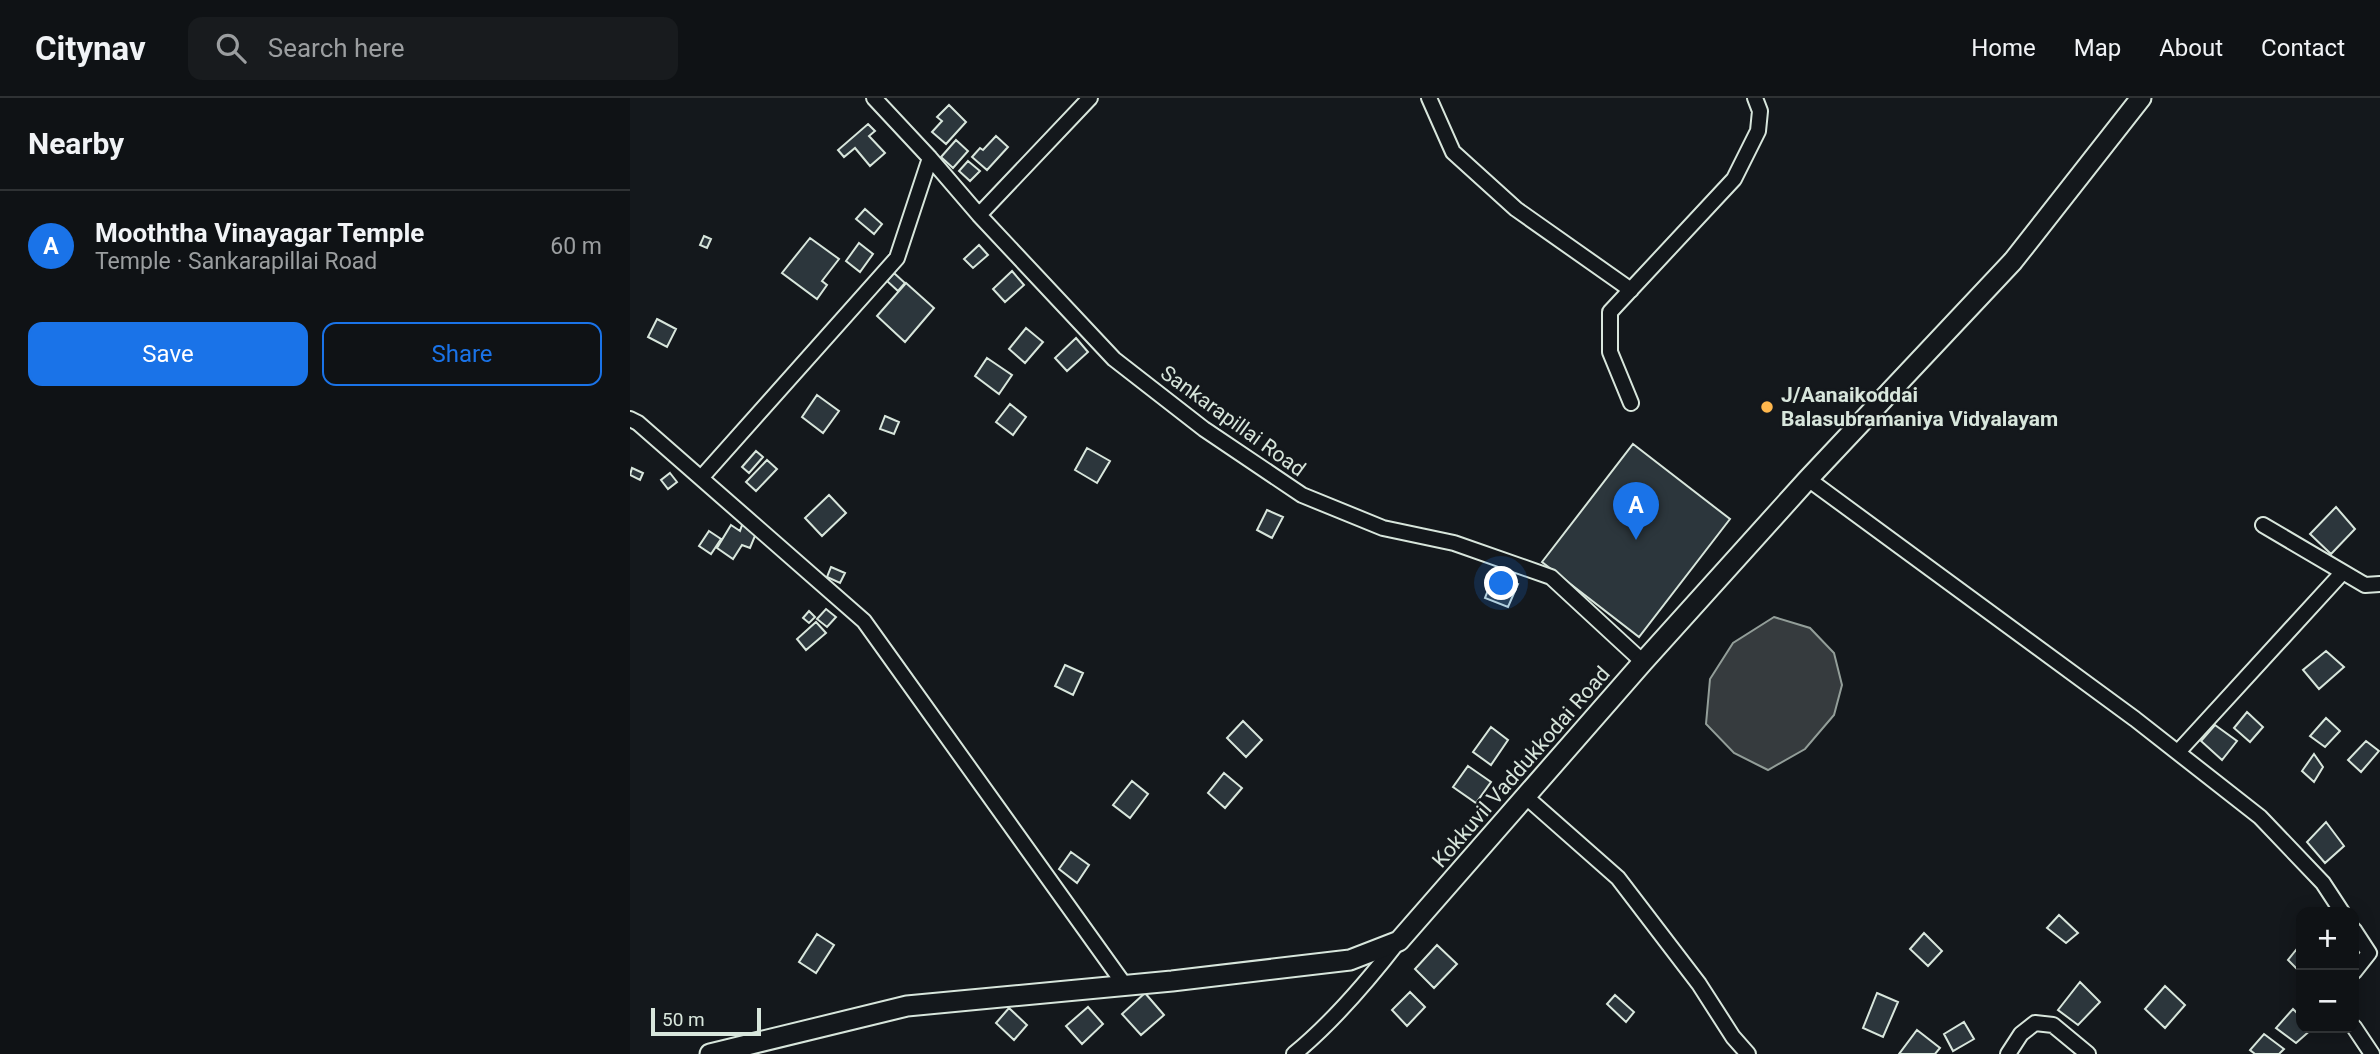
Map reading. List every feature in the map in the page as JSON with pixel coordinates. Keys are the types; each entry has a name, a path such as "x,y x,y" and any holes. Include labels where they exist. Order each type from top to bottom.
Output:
{"main road":[{"name":"Kokkuvil Vaddukkodai Road","path":"710,1054 907,1006 1350,960 1399,940 1808,479 2013,261 2141,98"}],"street":[{"name":"Sankarapillai Road","path":"874,98 1114,359 1203,429 1302,495 1383,528 1454,543 1551,577 1643,662"},
{"path":"979,215 1090,98"},
{"path":"1429,98 1453,152 1516,209 1631,290"},
{"path":"1631,403 1610,352 1610,312 1734,180 1758,131 1760,111 1755,98"},
{"path":"701,478 897,258 930,158"},
{"path":"630,419 638,423 864,621 1124,984"},
{"path":"1808,479 2178,752 2260,817 2323,883 2339,907"},
{"path":"2263,524 2365,585 2380,584"},
{"path":"2178,752 2342,573"},
{"path":"1525,796 1583,844 1618,878 1699,984 1733,1037 1748,1054"},
{"path":"2359,938 2369,953 2359,966"},
{"path":"1294,1054 1311,1041 1371,977 1399,940"},
{"path":"2008,1054 2021,1034 2035,1023 2053,1025 2088,1054"},
{"path":"2358,1033 2372,1054"}],"shaded area":[{"path":"1774,617 1810,628 1834,653 1842,685 1834,715 1805,749 1768,770 1734,753 1706,724 1710,679 1733,643"}],"building":[{"path":"949,105 966,122 946,144 932,132 942,121 937,117"},
{"path":"868,124 875,131 869,136 885,153 870,166 855,148 844,157 838,150"},
{"path":"996,136 1008,147 987,170 972,157"},
{"path":"956,140 968,151 953,168 941,157"},
{"path":"968,161 980,171 970,181 959,171"},
{"path":"865,209 882,224 874,234 856,219"},
{"path":"704,236 711,239 707,248 700,245"},
{"path":"810,238 839,259 822,281 827,285 817,299 782,273"},
{"path":"859,243 873,254 860,272 846,261"},
{"path":"979,245 988,255 973,268 964,259"},
{"path":"1012,271 1024,285 1005,302 993,289"},
{"path":"894,273 905,283 898,291 887,281"},
{"path":"906,283 934,308 905,342 877,316"},
{"path":"657,319 676,329 667,347 648,337"},
{"path":"1026,328 1043,342 1025,363 1009,349"},
{"path":"1076,338 1088,352 1067,371 1055,358"},
{"path":"987,358 1012,375 999,394 975,376"},
{"path":"817,395 839,411 823,433 802,417"},
{"path":"1010,404 1026,417 1013,435 996,422"},
{"path":"885,416 899,422 894,434 880,429"},
{"path":"1633,444 1730,519 1639,637 1542,562"},
{"path":"1087,448 1110,461 1097,483 1075,470"},
{"path":"756,451 763,457 749,473 742,467"},
{"path":"767,460 777,469 756,491 746,482"},
{"path":"632,468 643,473 640,480 630,475"},
{"path":"670,473 677,482 668,489 661,480"},
{"path":"829,495 846,513 822,536 805,518"},
{"path":"2336,507 2355,529 2331,554 2310,534"},
{"path":"1267,510 1283,517 1272,538 1257,530"},
{"path":"731,525 740,531 742,525 757,531 750,548 742,545 733,559 717,548"},
{"path":"709,531 721,539 711,554 699,546"},
{"path":"831,567 845,573 840,583 827,577"},
{"path":"1494,575 1518,584 1508,607 1485,598"},
{"path":"826,609 836,617 827,627 817,619"},
{"path":"809,611 815,617 809,623 803,618"},
{"path":"816,622 826,633 806,650 797,639"},
{"path":"2326,651 2344,667 2319,689 2303,670"},
{"path":"1065,665 1083,673 1073,695 1055,686"},
{"path":"2247,712 2263,727 2250,742 2234,728"},
{"path":"2326,718 2340,731 2325,747 2310,736"},
{"path":"1243,721 1262,740 1246,757 1227,738"},
{"path":"2215,725 2237,741 2222,760 2201,741"},
{"path":"1491,727 1508,740 1491,765 1473,752"},
{"path":"2366,741 2379,751 2361,772 2348,760"},
{"path":"2314,754 2323,767 2314,782 2302,771"},
{"path":"1468,766 1491,782 1476,803 1453,787"},
{"path":"1224,773 1242,788 1225,808 1208,793"},
{"path":"1132,781 1148,794 1130,818 1113,805"},
{"path":"2326,822 2344,846 2325,863 2307,842"},
{"path":"1071,852 1089,865 1077,883 1059,869"},
{"path":"2059,915 2078,933 2066,943 2047,928"},
{"path":"1924,933 1942,951 1928,966 1910,949"},
{"path":"817,934 834,945 816,973 799,962"},
{"path":"1437,945 1457,964 1434,988 1415,969"},
{"path":"2296,950 2296,968 2288,960"},
{"path":"2080,982 2100,1002 2078,1025 2058,1010"},
{"path":"2165,986 2185,1005 2165,1028 2145,1009"},
{"path":"1410,992 1425,1007 1407,1026 1392,1010"},
{"path":"1145,993 1164,1015 1141,1035 1122,1014"},
{"path":"1877,993 1898,1002 1883,1037 1863,1028"},
{"path":"1615,995 1634,1012 1626,1022 1607,1004"},
{"path":"1088,1007 1103,1024 1082,1044 1066,1026"},
{"path":"1009,1008 1027,1025 1014,1040 996,1023"},
{"path":"2293,1009 2296,1012 2296,1033 2307,1033 2296,1043 2276,1028"},
{"path":"1964,1022 1974,1039 1953,1051 1944,1034"},
{"path":"1917,1030 1940,1048 1935,1054 1899,1054"},
{"path":"2264,1034 2284,1049 2279,1054 2255,1054 2250,1050"}],"place":[{"name":"J/Aanaikoddai Balasubramaniya Vidyalayam","path":"1767,407"},
{"name":"Mooththa Vinayagar Temple","path":"1636,540"}]}
